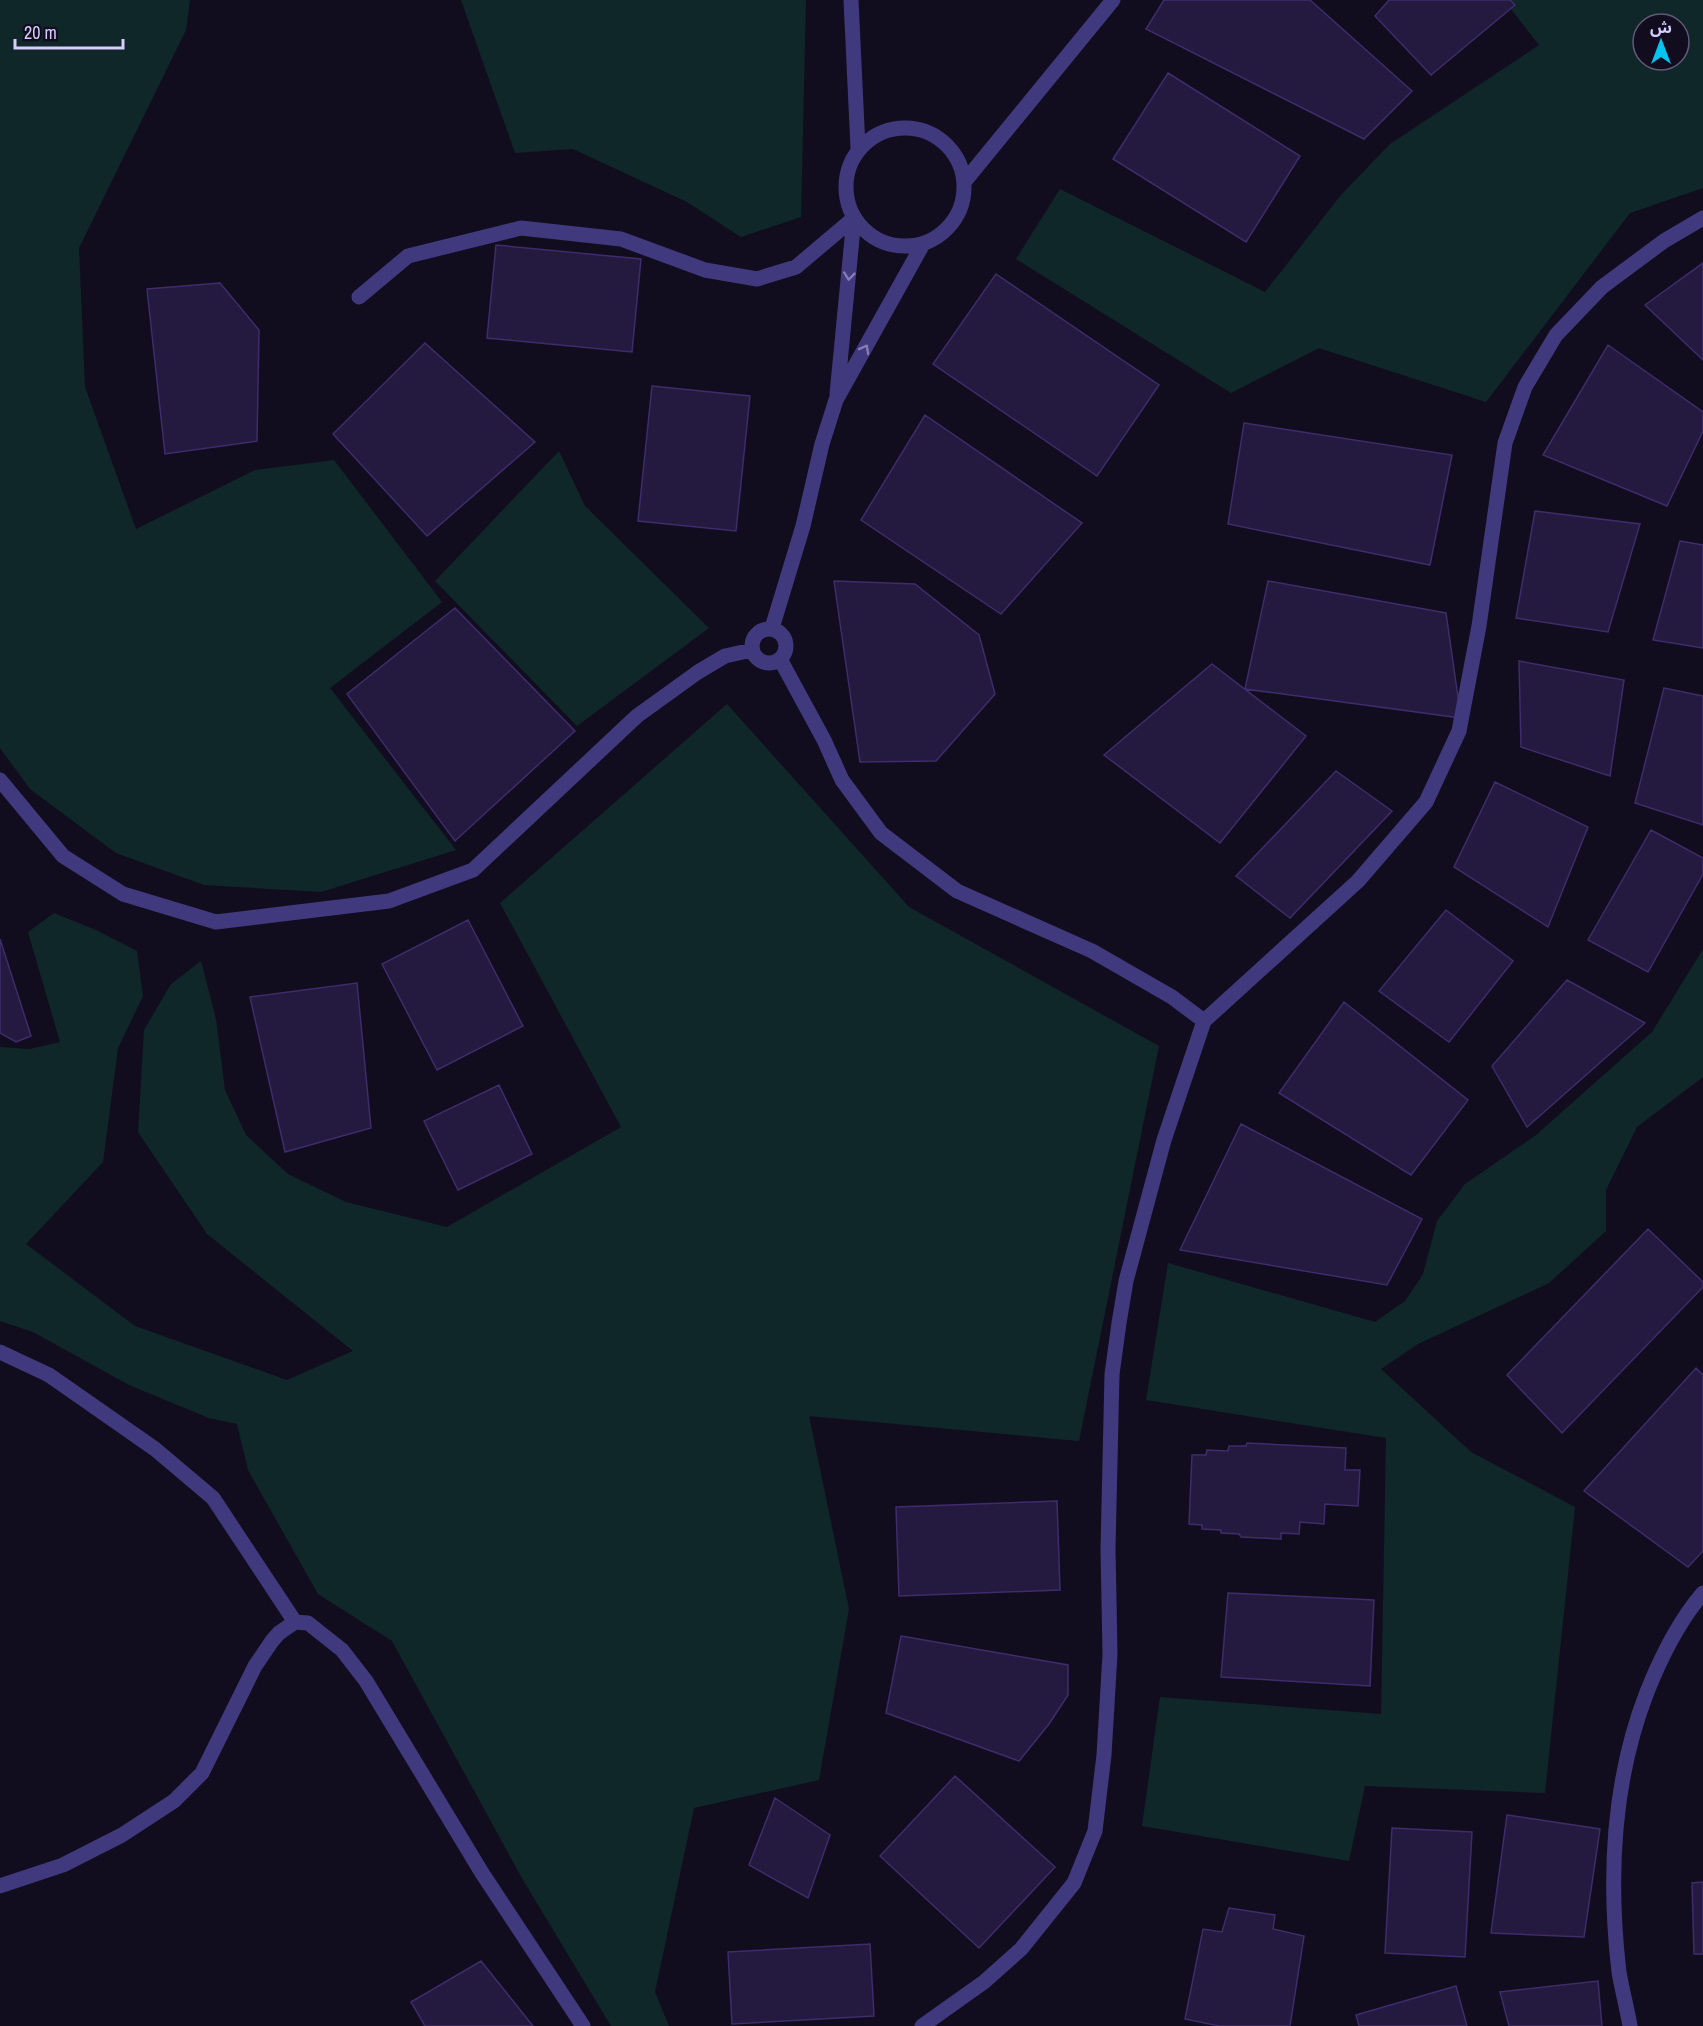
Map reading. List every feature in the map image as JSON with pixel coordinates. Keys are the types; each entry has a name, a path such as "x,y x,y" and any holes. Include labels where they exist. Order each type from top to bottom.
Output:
{"street":[{"path":"851,0 858,148"},
{"path":"965,181 1113,0"},
{"path":"911,128 931,133 948,144 960,161 965,181 964,201 956,220 942,235 923,244 903,247 882,243 866,232 854,218 847,201 846,182 850,164 858,148 874,136 892,129 911,128"},
{"path":"359,297 408,256 521,228 621,239 705,270 757,279 796,267 854,218"},
{"path":"836,400 854,218"},
{"path":"926,2025 984,1982 1021,1949 1074,1883 1095,1831 1104,1755 1110,1654 1108,1549 1112,1374 1126,1281 1164,1140 1204,1021 1358,881 1426,802 1459,730 1479,626 1505,443 1525,387 1556,335 1602,287 1664,241 1703,218"},
{"path":"772,628 803,526 822,444 836,400 923,244"},
{"path":"766,628 772,628 782,634 787,644 786,650 775,662 764,662 754,656 753,639 756,634 766,628"},
{"path":"0,780 63,856 123,894 216,922 389,901 473,870 637,716 698,672 725,656 752,650"},
{"path":"780,659 824,740 842,780 880,833 957,891 1092,951 1172,997 1204,1021"},
{"path":"0,1352 49,1375 156,1449 213,1498 295,1622"},
{"path":"1630,2026 1620,1974 1613,1905 1615,1831 1623,1771 1635,1724 1657,1667 1687,1612 1703,1593"},
{"path":"0,1886 63,1865 122,1835 174,1801 202,1773 266,1648 279,1633 295,1622 308,1623 342,1650 366,1681 482,1873 583,2026"}],"green space":[{"path":"0,0 190,0 186,30 79,248 85,387 136,529 255,470 334,460 442,602 330,688 456,850 321,892 204,885 116,853 30,789 0,748"},
{"path":"461,0 806,0 801,217 741,237 687,202 573,149 515,153"},
{"path":"1504,0 1703,0 1703,188 1630,213 1486,402 1319,348 1231,393 1016,259 1060,189 1265,292 1341,195 1390,144 1539,45"},
{"path":"559,451 585,506 709,628 577,726 435,581"},
{"path":"727,704 909,907 1159,1046 1079,1441 809,1416 849,1609 819,1780 694,1808 655,1992 669,2026 611,2026 523,1880 392,1641 318,1594 248,1470 237,1424 209,1418 129,1385 33,1332 0,1321 0,1047 30,1049 60,1042 28,932 54,913 98,931 137,951 143,996 118,1048 103,1162 26,1244 135,1326 287,1380 353,1351 207,1234 138,1132 144,1030 171,984 201,961 216,1019 225,1090 246,1135 288,1174 346,1202 447,1227 621,1127 500,903"},
{"path":"1703,949 1703,1077 1637,1127 1606,1190 1606,1231 1549,1283 1418,1344 1381,1369 1471,1452 1575,1507 1545,1793 1365,1786 1349,1861 1142,1826 1160,1697 1381,1714 1386,1438 1146,1400 1168,1263 1375,1322 1405,1301 1423,1274 1437,1221 1465,1184 1536,1135 1652,1032"}],"building":[{"path":"1164,0 1310,0 1412,91 1364,139 1146,29"},
{"path":"1389,0 1510,0 1515,5 1431,75 1375,16"},
{"path":"1168,73 1300,156 1246,242 1113,159"},
{"path":"496,245 641,259 632,352 487,338"},
{"path":"1703,263 1703,360 1645,305"},
{"path":"996,274 1159,385 1097,476 933,364"},
{"path":"220,283 259,330 257,441 165,454 147,289"},
{"path":"425,343 535,442 427,536 333,434"},
{"path":"1608,345 1703,412 1703,431 1667,506 1543,455"},
{"path":"652,386 750,396 736,531 638,521"},
{"path":"925,415 1082,523 1001,614 861,520"},
{"path":"1244,423 1452,455 1430,565 1228,524"},
{"path":"1535,511 1640,524 1608,632 1516,618"},
{"path":"1680,541 1703,545 1703,648 1653,640"},
{"path":"834,581 915,584 979,635 995,694 936,761 860,762"},
{"path":"1268,581 1446,613 1461,718 1245,689"},
{"path":"455,608 575,731 455,841 347,694"},
{"path":"1519,661 1624,680 1610,776 1521,747"},
{"path":"1212,664 1306,736 1220,843 1104,755"},
{"path":"1664,688 1703,696 1703,825 1635,803"},
{"path":"1336,771 1392,811 1290,918 1236,876"},
{"path":"1495,782 1588,827 1548,927 1454,867"},
{"path":"1651,830 1703,858 1703,874 1648,972 1588,940"},
{"path":"1446,910 1513,961 1449,1042 1379,991"},
{"path":"468,920 523,1026 437,1070 382,964"},
{"path":"0,939 31,1036 16,1042 0,1033"},
{"path":"1567,980 1645,1023 1527,1127 1492,1066"},
{"path":"357,983 371,1128 285,1152 250,997"},
{"path":"1344,1002 1468,1100 1411,1175 1279,1093"},
{"path":"499,1085 532,1154 458,1190 424,1121"},
{"path":"1241,1124 1422,1219 1387,1285 1180,1250"},
{"path":"1648,1229 1703,1282 1703,1287 1562,1433 1507,1375"},
{"path":"1696,1368 1703,1375 1703,1551 1688,1567 1584,1491"},
{"path":"1247,1443 1346,1448 1345,1470 1360,1470 1358,1506 1325,1504 1324,1524 1300,1522 1299,1534 1281,1533 1281,1539 1241,1537 1239,1534 1221,1533 1221,1530 1202,1529 1202,1525 1189,1524 1192,1455 1206,1455 1207,1450 1228,1451 1229,1446 1246,1446"},
{"path":"1057,1501 1060,1590 899,1596 896,1507"},
{"path":"1228,1593 1374,1600 1370,1686 1221,1677"},
{"path":"901,1636 1068,1665 1068,1695 1049,1724 1019,1761 886,1713"},
{"path":"955,1776 1055,1867 979,1948 880,1856"},
{"path":"775,1798 830,1835 808,1898 749,1865"},
{"path":"1507,1815 1600,1829 1584,1937 1491,1933"},
{"path":"1392,1828 1472,1832 1465,1957 1385,1953"},
{"path":"1703,1882 1703,1954 1694,1954 1692,1883"},
{"path":"1229,1908 1275,1915 1273,1929 1304,1936 1290,2026 1219,2026 1185,2019 1203,1929 1222,1932"},
{"path":"870,1944 874,2016 732,2024 728,1952"},
{"path":"481,1961 533,2026 425,2026 411,2002"},
{"path":"1598,1981 1602,2026 1509,2026 1500,1992"},
{"path":"1456,1986 1467,2026 1359,2026 1356,2015"}]}
